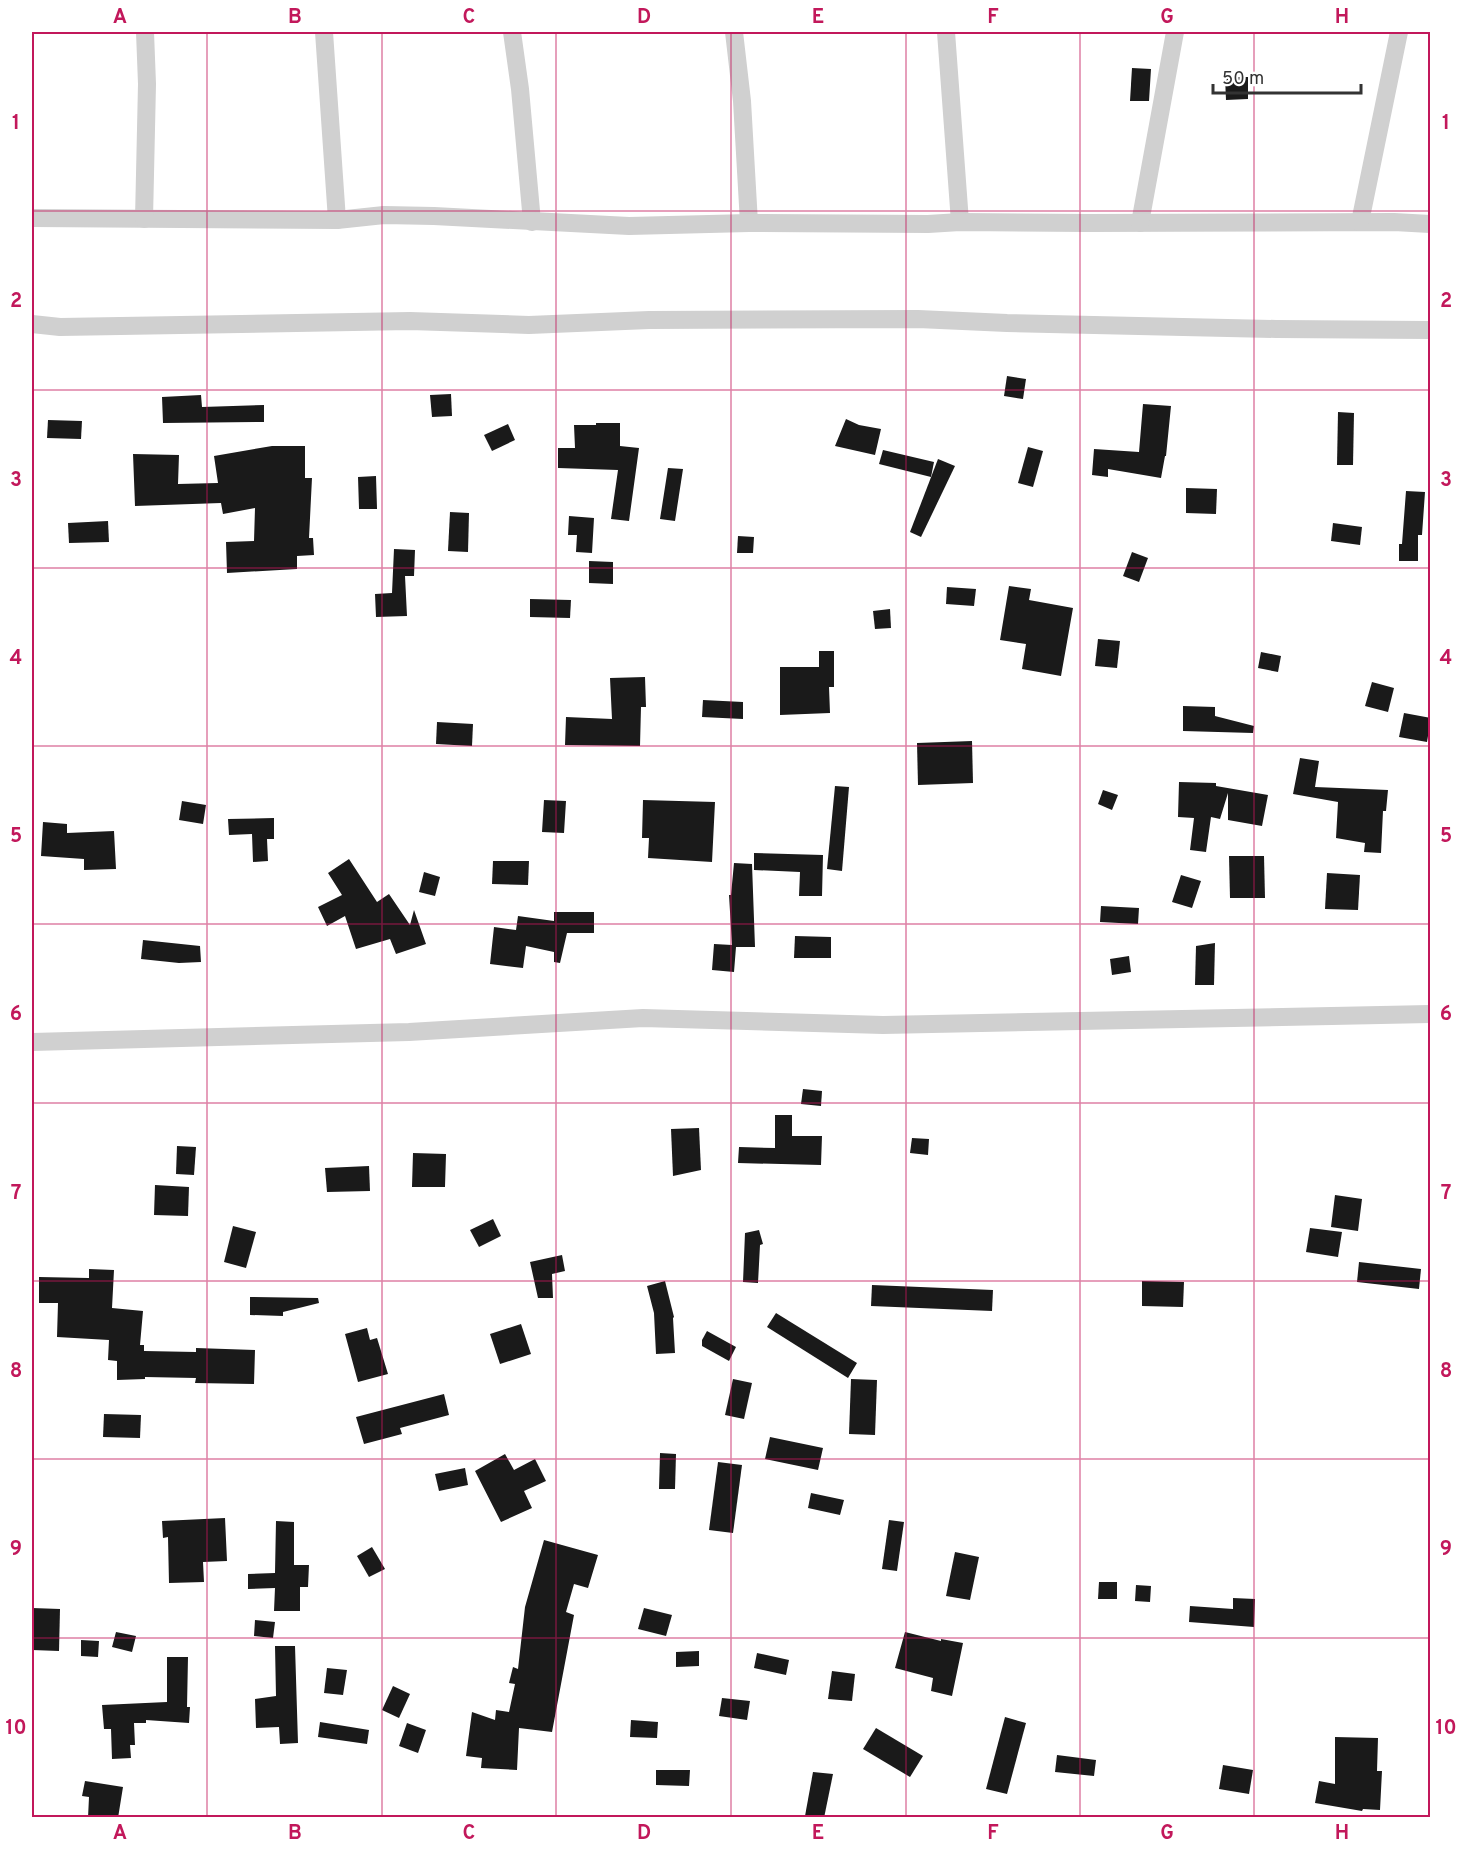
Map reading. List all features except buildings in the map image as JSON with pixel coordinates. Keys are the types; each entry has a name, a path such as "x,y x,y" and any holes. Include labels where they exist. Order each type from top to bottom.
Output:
{"street":[{"path":"144,219 147,84 145,32"},
{"path":"324,32 337,220"},
{"path":"512,32 520,89 532,222"},
{"path":"734,32 742,101 749,223"},
{"path":"946,32 960,222"},
{"path":"1140,223 1174,32"},
{"path":"1360,222 1399,32"},
{"path":"32,218 337,220 384,215 629,226 960,222 1431,224"},
{"path":"32,324 60,327 410,321 529,325 649,320 918,319 1006,323 1431,330"},
{"path":"32,1042 409,1032 643,1018 883,1024 1431,1014"}]}
